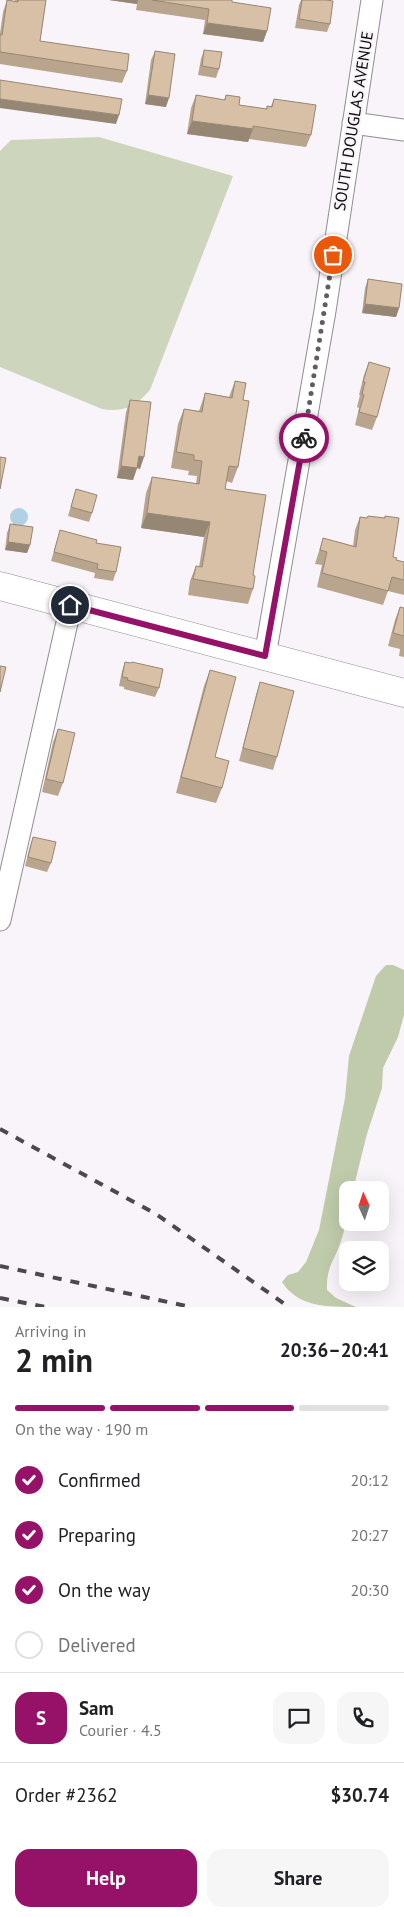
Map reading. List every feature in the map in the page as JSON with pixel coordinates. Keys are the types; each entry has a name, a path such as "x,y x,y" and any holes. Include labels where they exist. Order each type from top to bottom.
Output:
{"main road":[{"path":"0,586 404,693"}],"street":[{"name":"SOUTH DOUGLAS AVENUE","path":"265,656 320,338 372,0"},
{"path":"353,123 404,130"},
{"path":"0,920 70,605"}],"green space":[{"path":"99,137 233,176 150,390 129,407 116,410 102,409 0,367 0,151 11,140"},
{"path":"386,965 393,965 404,970 404,1015 398,1037 383,1068 382,1088 367,1134 355,1181 339,1181 339,1231 344,1231 329,1270 327,1290 336,1298 356,1307 324,1306 305,1301 296,1296 282,1282 288,1275 298,1272 306,1262 319,1230 345,1098 349,1056 376,976"}],"water":[{"path":"19,508 25,511 28,517 25,523 19,526 13,523 10,517 13,511"}],"building":[{"path":"7,0 18,2 18,0 46,0 40,41 129,54 127,71 0,52 0,35 2,35"},
{"path":"152,0 232,0 232,2 271,8 267,31 207,23 209,9"},
{"path":"302,0 333,1 330,24 299,19"},
{"path":"204,50 222,52 219,69 202,66"},
{"path":"155,51 175,54 169,98 148,95"},
{"path":"0,80 122,99 119,115 0,99"},
{"path":"196,95 225,100 226,95 240,97 239,105 267,109 267,106 272,107 274,99 316,105 311,135 253,126 253,129 192,121"},
{"path":"368,279 402,284 399,308 365,304"},
{"path":"369,362 390,368 377,417 359,412 364,395 362,394 365,382 363,382"},
{"path":"235,381 246,383 243,400 249,401 238,467 229,466 225,489 266,495 253,575 255,576 253,589 193,579 196,566 202,567 210,522 147,513 152,477 199,484 202,461 194,460 194,455 176,452 184,409 202,412 205,393 232,398"},
{"path":"130,400 151,402 144,457 139,456 137,468 121,466"},
{"path":"0,457 6,458 0,489"},
{"path":"76,489 97,495 92,513 71,507"},
{"path":"368,516 399,518 393,557 404,562 404,580 392,577 388,591 322,573 327,552 320,550 323,538 356,547 360,517 367,518"},
{"path":"10,524 33,527 30,545 8,542"},
{"path":"60,530 97,540 96,543 121,547 116,572 97,569 98,564 54,552"},
{"path":"400,607 404,608 404,636 393,633"},
{"path":"125,662 163,669 159,688 122,677"},
{"path":"0,666 6,667 0,692"},
{"path":"210,670 236,677 215,757 229,761 222,788 181,777"},
{"path":"260,682 294,691 277,757 243,748"},
{"path":"58,729 75,733 63,783 46,779"},
{"path":"33,837 56,842 51,863 28,857"}],"railway":[{"path":"0,1129 156,1214 289,1307"},
{"path":"0,1266 191,1307"},
{"path":"0,1298 46,1307"}],"way so far":[{"path":"304,438 333,255"}],"route":[{"path":"70,605 265,656 304,438"}]}
